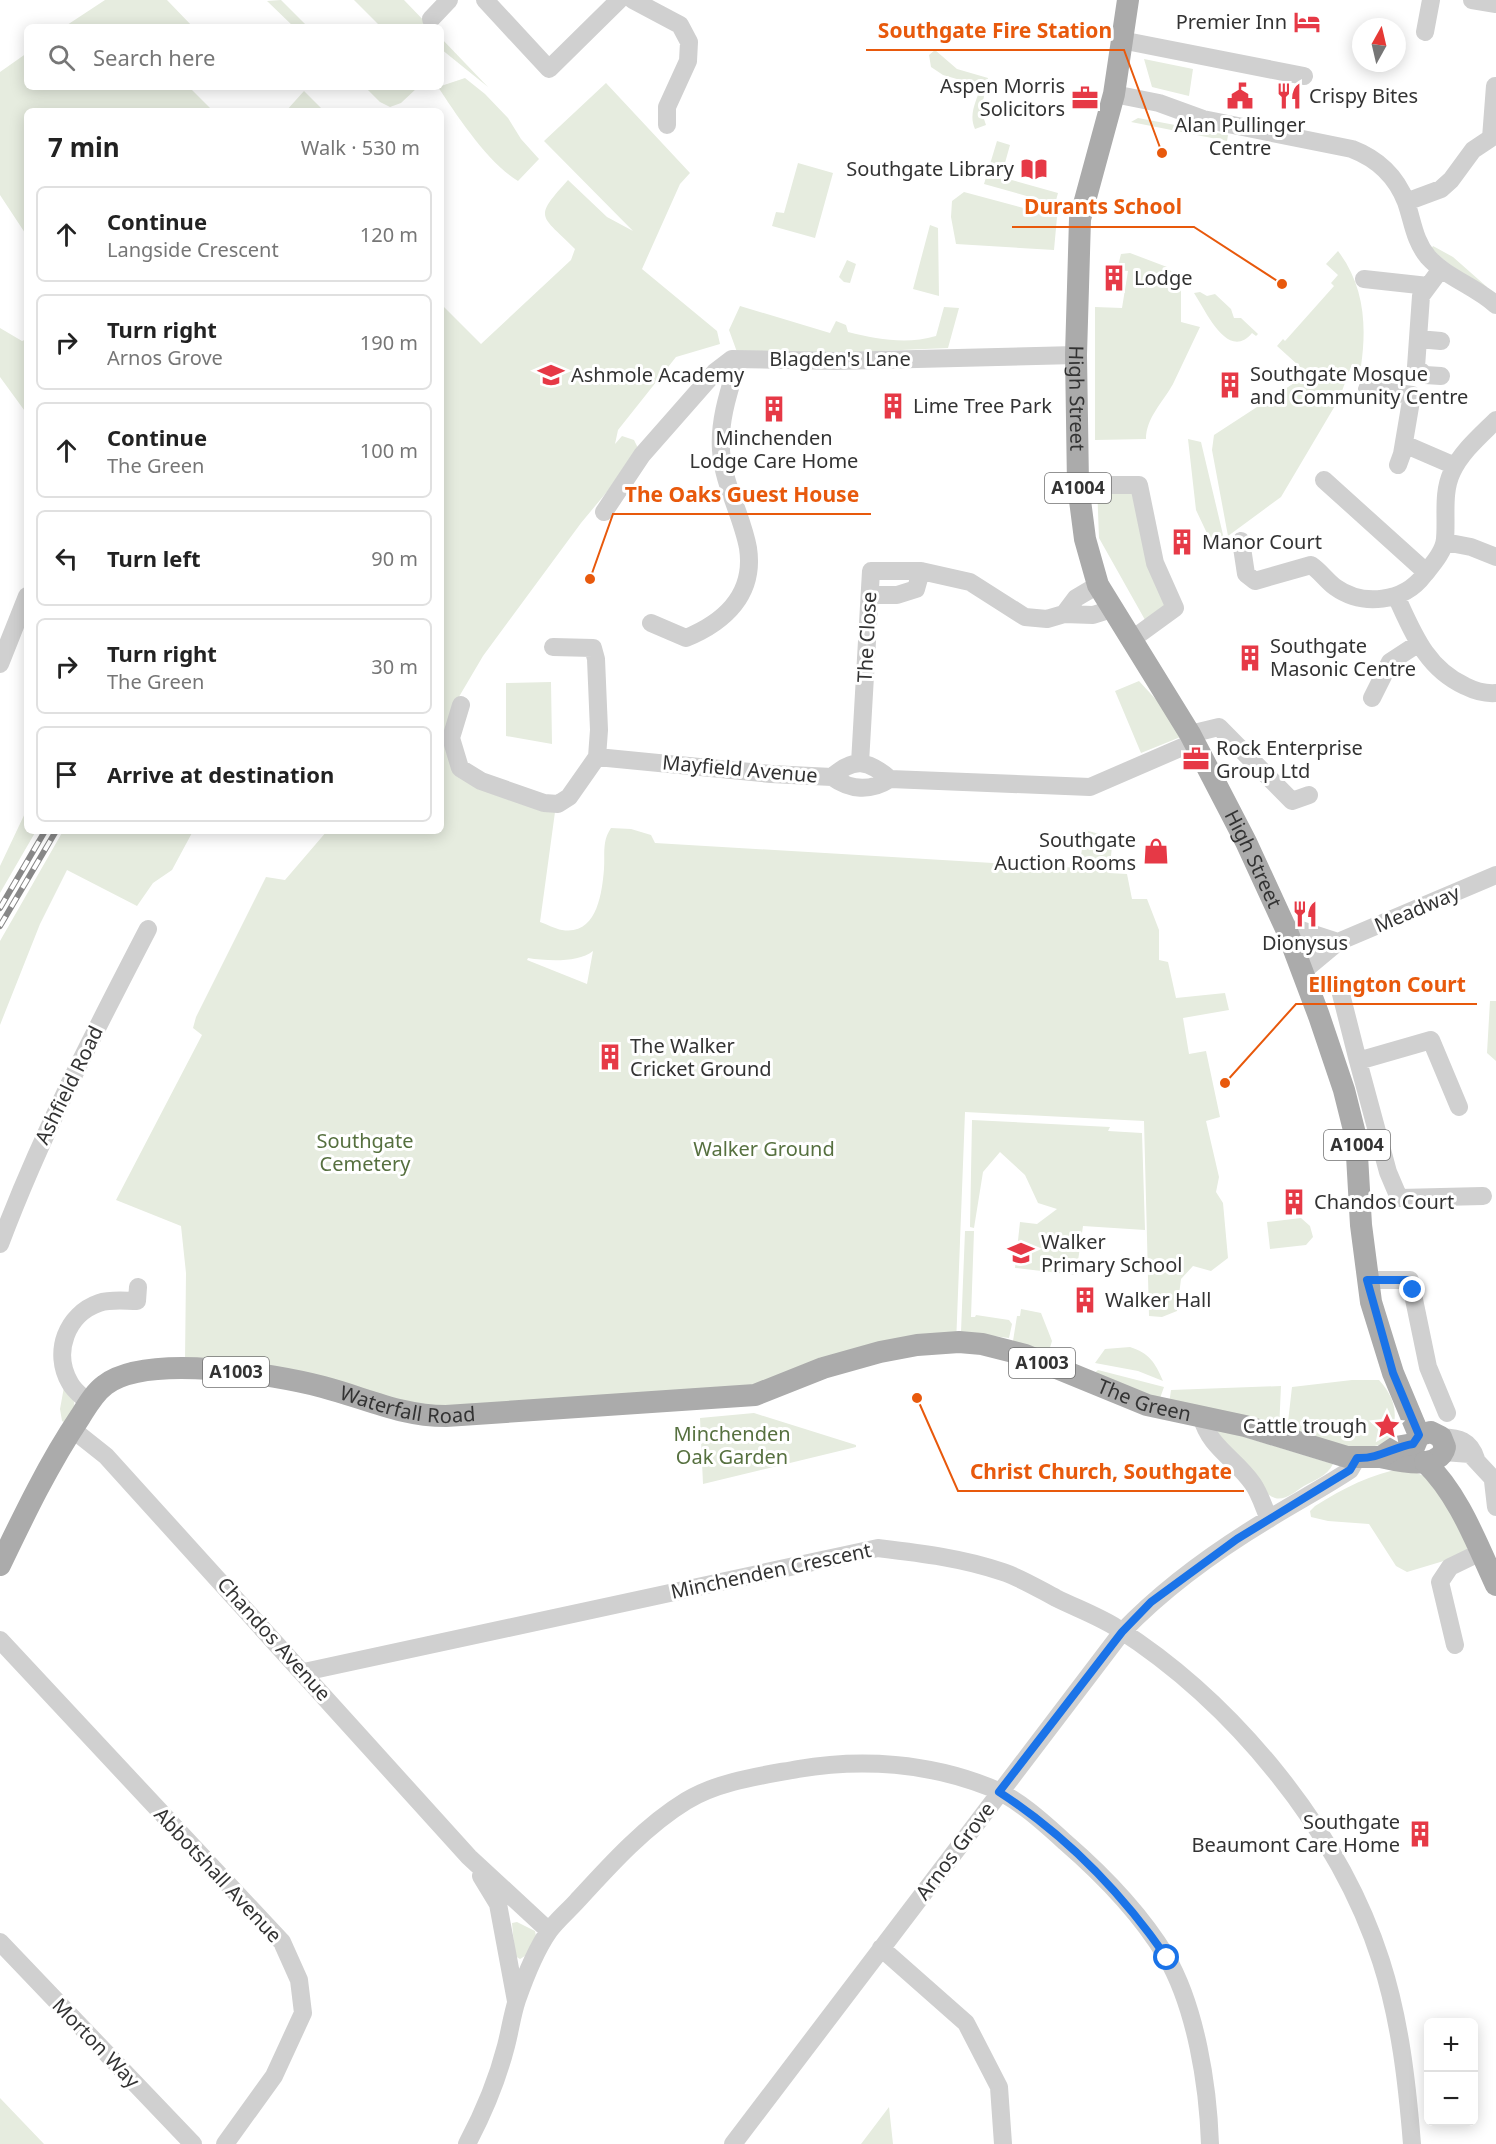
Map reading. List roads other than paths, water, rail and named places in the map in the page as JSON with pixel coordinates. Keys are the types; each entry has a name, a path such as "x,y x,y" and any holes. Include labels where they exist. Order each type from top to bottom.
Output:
{"main road":[{"name":"High Street","path":"1128,0 1114,94 1080,219 1076,355 1078,485 1085,538 1098,585 1192,738 1245,840 1287,931"},
{"name":"A1004","path":"1287,931 1328,1040 1356,1138 1367,1280 1393,1373 1427,1448"},
{"name":"The Green","path":"917,1345 959,1342 1005,1349 1134,1401 1245,1426 1324,1452 1357,1458 1381,1457 1396,1447 1427,1448"},
{"name":"Waterfall Road","path":"0,1565 72,1429 89,1403 105,1385 132,1372 194,1369 298,1382 398,1411 427,1416 755,1395 833,1365 917,1345"},
{"path":"1427,1448 1483,1535 1481,1552 1496,1584"}],"street":[{"path":"431,19 449,0"},
{"path":"485,0 549,69 619,0"},
{"path":"633,0 680,25 689,42 688,61 667,107 667,125"},
{"path":"1425,33 1431,0"},
{"path":"1472,0 1496,4"},
{"path":"1121,40 1304,76"},
{"path":"1406,201 1441,189 1451,180 1473,150 1491,138 1495,86"},
{"path":"1114,94 1159,103 1203,119 1352,149 1374,159 1394,180 1406,201 1413,233 1422,249 1441,269 1496,305"},
{"path":"1441,269 1421,296 1416,367 1419,373 1441,376"},
{"path":"1364,279 1428,286"},
{"path":"1418,339 1441,341"},
{"name":"Blagden's Lane","path":"732,359 836,361 1076,355"},
{"path":"604,512 642,455 715,372 732,359 736,368 725,404 721,450 729,492 748,548 747,580 732,611 704,631 686,638 651,622"},
{"path":"1367,388 1412,395 1398,465"},
{"path":"1241,541 1246,574 1255,581 1311,565 1336,588 1350,594 1382,599 1408,592 1426,572 1445,542 1446,496 1455,466 1496,420"},
{"path":"1404,444 1455,466"},
{"path":"1324,480 1426,572"},
{"path":"1078,485 1139,485 1155,563 1175,608 1131,639"},
{"path":"1445,542 1471,547 1496,557"},
{"name":"The Close","path":"860,764 871,571 921,571 970,582 1026,617 1047,619 1064,614 1093,615 1112,609"},
{"path":"870,595 897,595 916,589 921,571"},
{"path":"1064,614 1076,598 1098,585"},
{"path":"1396,596 1419,643 1437,669 1446,676 1481,693 1495,694"},
{"path":"0,664 24,604"},
{"path":"1372,698 1390,662 1419,643"},
{"path":"461,705 451,738 460,768 481,782 544,804 558,804 569,797 597,757 599,730 597,659 593,648 553,647"},
{"path":"832,777 844,786 863,788 880,785 890,779 1090,787 1219,727 1292,801 1309,795"},
{"name":"Mayfield Avenue","path":"597,757 771,774 832,777 845,765 860,764"},
{"path":"860,764 874,766 890,779"},
{"name":"Meadway","path":"1302,972 1338,942 1496,875"},
{"name":"Ashfield Road","path":"0,1244 21,1188 67,1084 148,929"},
{"path":"1287,931 1298,929 1338,942"},
{"path":"1341,994 1388,1172 1399,1198 1483,1196"},
{"path":"1328,1040 1351,1035"},
{"path":"1358,1061 1431,1040 1459,1107"},
{"path":"1359,1173 1388,1172"},
{"path":"1367,1280 1410,1280 1426,1359 1447,1413"},
{"path":"89,1403 70,1383 63,1349 66,1331 74,1319 101,1302 136,1301 138,1287"},
{"name":"The Green","path":"1202,1418 1208,1437 1238,1465 1255,1486 1269,1519"},
{"name":"Chandos Avenue","path":"72,1429 106,1456 304,1672 469,1857 549,1931"},
{"path":"1427,1448 1467,1453 1495,1482 1496,1507"},
{"path":"1269,1519 1350,1470 1357,1458"},
{"name":"Arnos Grove","path":"733,2144 1122,1632 1151,1602 1181,1577 1269,1519"},
{"name":"Minchenden Crescent","path":"304,1672 878,1548 939,1556 1004,1572 1122,1632 1223,1714 1292,1794 1348,1880 1381,1961 1392,2002 1405,2072 1412,2144"},
{"path":"1455,1645 1440,1582 1450,1567 1481,1552"},
{"name":"Abbotshall Avenue","path":"0,1640 282,1942 299,1980 303,2013 274,2076 225,2144"},
{"path":"467,2144 495,2083 516,2003 531,1965 549,1931 624,1853 686,1801 714,1788 745,1779 838,1762 887,1763 938,1772 999,1792 1047,1826 1113,1888 1144,1924 1167,1958 1184,2000 1200,2056 1209,2108 1210,2144"},
{"name":"Chandos Avenue","path":"469,1857 498,1904 516,2003"},
{"name":"Morton Way","path":"0,1942 193,2144"},
{"path":"881,1948 966,2023 999,2087 1003,2144"}],"railway":[{"path":"0,908 43,834"},
{"path":"0,926 54,834"}],"place":[{"name":"Premier Inn","path":"1307,22"},
{"name":"Alan Pullinger Centre","path":"1240,96"},
{"name":"Crispy Bites","path":"1289,96"},
{"name":"Aspen Morris Solicitors","path":"1085,98"},
{"name":"Southgate Fire Station","path":"1162,153"},
{"name":"Southgate Library","path":"1034,169"},
{"name":"Lodge","path":"1114,278"},
{"name":"Durants School","path":"1282,284"},
{"name":"Ashmole Academy","path":"551,375"},
{"name":"Southgate Mosque and Community Centre","path":"1230,385"},
{"name":"Lime Tree Park","path":"893,406"},
{"name":"Minchenden Lodge Care Home","path":"774,409"},
{"name":"Manor Court","path":"1182,542"},
{"name":"The Oaks Guest House","path":"590,579"},
{"name":"Southgate Masonic Centre","path":"1250,658"},
{"name":"Rock Enterprise Group Ltd","path":"1196,759"},
{"name":"Southgate Auction Rooms","path":"1156,851"},
{"name":"Dionysus","path":"1305,914"},
{"name":"The Walker Cricket Ground","path":"610,1057"},
{"name":"Ellington Court","path":"1225,1083"},
{"name":"Chandos Court","path":"1294,1202"},
{"name":"Walker Primary School","path":"1021,1253"},
{"name":"Walker Hall","path":"1085,1300"},
{"name":"Christ Church, Southgate","path":"917,1398"},
{"name":"Cattle trough","path":"1387,1426"},
{"name":"Southgate Beaumont Care Home","path":"1420,1834"}],"park label":[{"name":"Walker Ground","path":"764,1149"},
{"name":"Southgate Cemetery","path":"365,1152"},
{"name":"Minchenden Oak Garden","path":"732,1446"}]}
